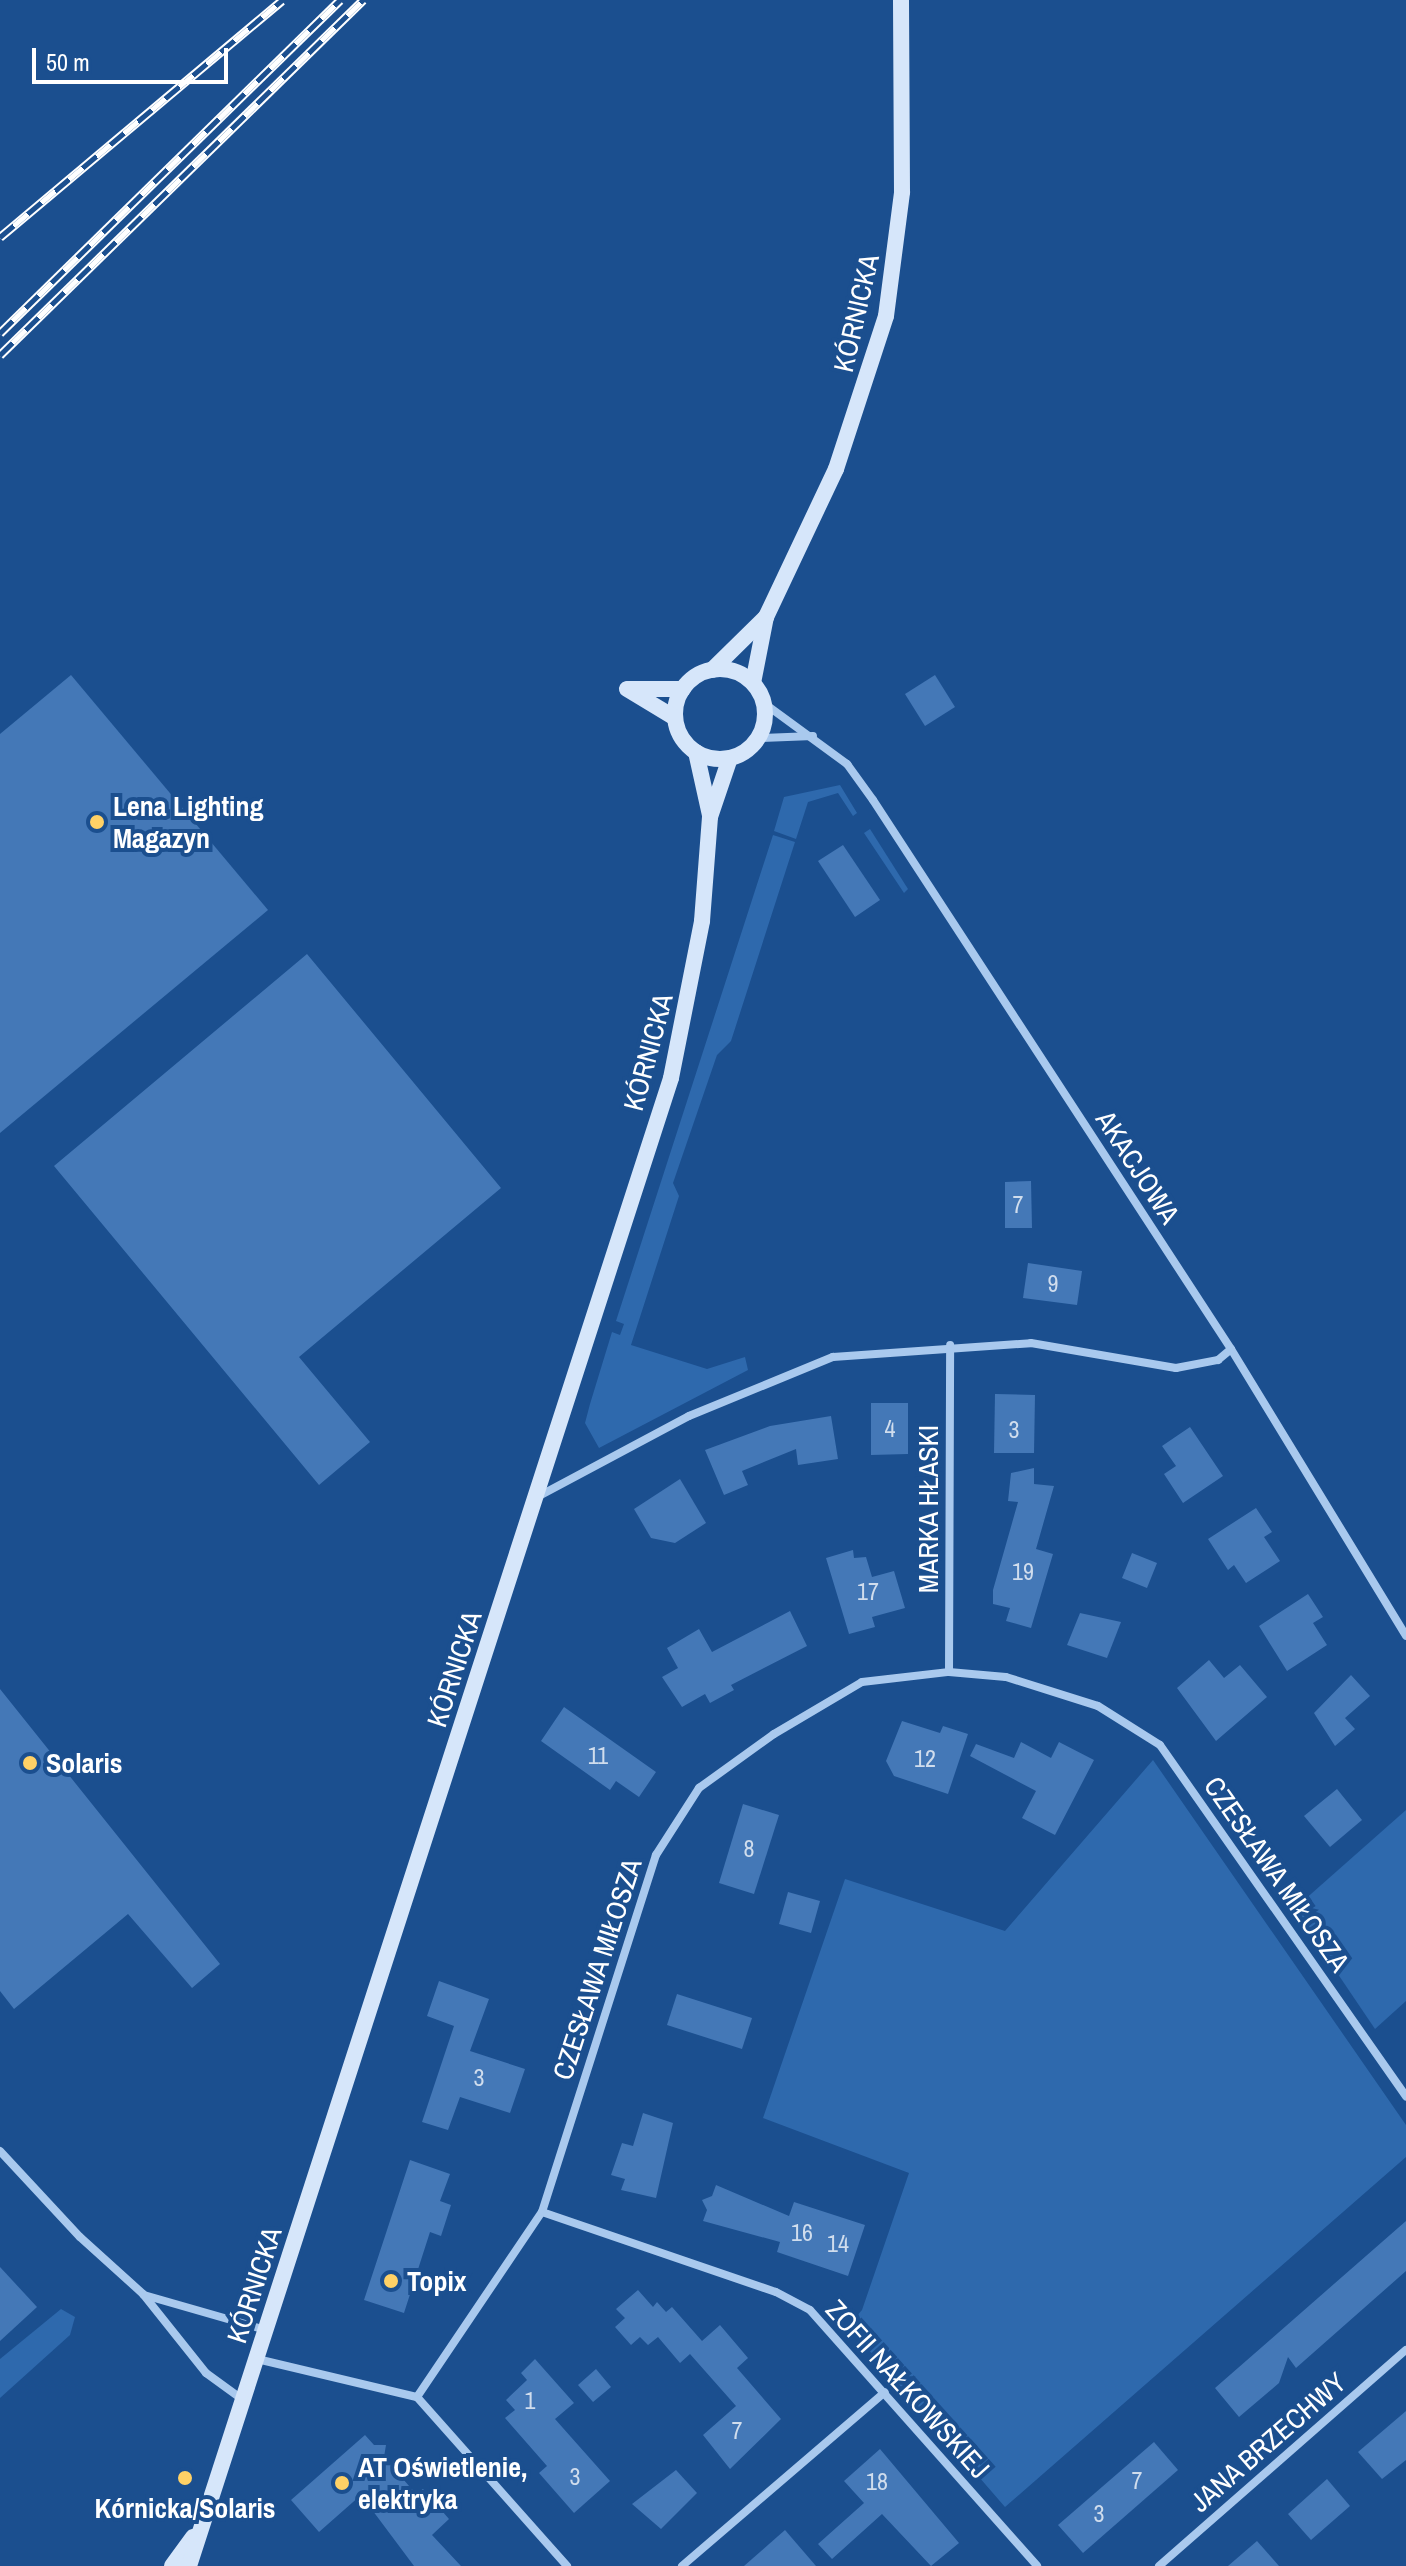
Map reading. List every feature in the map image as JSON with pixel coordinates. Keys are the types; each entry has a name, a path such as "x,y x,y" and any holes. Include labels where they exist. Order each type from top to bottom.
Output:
{"street":[{"name":"KÓRNICKA","path":"766,617 836,469 886,316 902,192 901,0"},
{"path":"730,758 696,752 686,743 675,718 627,689 683,689 712,670 766,617"},
{"path":"753,683 766,617"},
{"path":"712,670 727,669 753,683 765,704 759,738"},
{"path":"675,718 683,689"},
{"name":"AKACJOWA","path":"765,704 814,736 847,764 873,800 1231,1349 1406,1636"},
{"path":"710,817 730,758 759,738 814,736"},
{"path":"696,752 710,817"},
{"name":"KÓRNICKA","path":"189,2566 538,1497 671,1078 702,921 710,817"},
{"path":"538,1497 689,1416 833,1357 950,1345 1031,1343 1176,1368 1218,1360 1231,1349"},
{"name":"MARKA HŁASKI","path":"949,1672 950,1345"},
{"name":"CZESŁAWA MIŁOSZA","path":"417,2397 542,2212 656,1855 699,1788 774,1734 862,1682 949,1672 1006,1677 1052,1688 1098,1706 1160,1745 1406,2096"},
{"path":"0,2151 80,2237 143,2294 206,2373 243,2400"},
{"name":"ZOFII NAŁKOWSKIEJ","path":"542,2212 776,2292 810,2310 1037,2566"},
{"path":"143,2294 267,2330"},
{"name":"JANA BRZECHWY","path":"1159,2566 1406,2350"},
{"path":"257,2359 417,2397 567,2566"},
{"path":"682,2566 885,2392"},
{"name":"KÓRNICKA","path":"172,2566 201,2526"}],"shaded area":[{"path":"840,785 857,813 853,816 838,793 808,802 796,839 774,831 784,797"},
{"path":"870,829 908,889 904,893 864,833"},
{"path":"773,835 795,842 731,1041 717,1055 673,1183 679,1196 631,1345 707,1369 745,1357 748,1370 599,1448 585,1423 590,1404 612,1332 620,1335 624,1324 616,1321"},
{"path":"1153,1760 1406,2125 1406,2157 1005,2507 848,2326 862,2310 909,2173 763,2118 845,1879 1005,1931"},
{"path":"1406,1810 1406,2001 1375,2029 1294,1909"},
{"path":"61,2309 75,2317 70,2335 0,2398 0,2359"}],"building":[{"name":"Lena Lighting Magazyn","path":"71,675 268,910 0,1133 0,734"},
{"path":"935,675 955,707 925,726 905,694"},
{"path":"843,845 880,900 855,917 818,861"},
{"path":"307,954 501,1188 299,1357 370,1442 319,1485 54,1166"},
{"path":"1031,1181 1032,1228 1005,1228 1005,1182"},
{"path":"1028,1263 1082,1271 1077,1305 1023,1298"},
{"path":"995,1394 1035,1395 1034,1453 994,1453"},
{"path":"871,1403 908,1403 908,1454 871,1455"},
{"path":"831,1416 838,1459 798,1465 796,1449 742,1471 748,1485 724,1495 705,1450 770,1426"},
{"path":"1190,1427 1223,1476 1183,1503 1164,1474 1176,1466 1162,1446"},
{"path":"1034,1468 1034,1484 1054,1486 1036,1549 1053,1554 1031,1628 1006,1621 1010,1608 993,1604 993,1590 1018,1502 1008,1501 1011,1473"},
{"path":"680,1479 706,1523 675,1543 651,1538 634,1509"},
{"path":"1256,1508 1272,1532 1264,1537 1280,1561 1246,1583 1234,1565 1228,1570 1208,1539"},
{"path":"853,1550 854,1558 866,1557 872,1577 894,1571 905,1608 872,1617 875,1627 849,1634 826,1558"},
{"path":"1132,1553 1157,1563 1147,1588 1122,1578"},
{"path":"1308,1594 1323,1617 1313,1623 1327,1645 1287,1671 1259,1626"},
{"path":"790,1611 807,1646 731,1685 734,1690 710,1703 705,1694 682,1707 662,1677 678,1668 667,1648 699,1629 712,1652"},
{"path":"1080,1613 1121,1622 1107,1658 1067,1645"},
{"path":"1209,1660 1224,1678 1240,1665 1267,1697 1216,1741 1177,1688"},
{"path":"1351,1675 1370,1696 1345,1718 1355,1729 1335,1746 1314,1713"},
{"path":"0,1689 220,1964 192,1988 128,1914 14,2009 0,1991"},
{"path":"564,1707 656,1772 639,1797 616,1781 610,1790 541,1741"},
{"path":"902,1721 940,1733 943,1726 968,1734 948,1794 894,1776 886,1761"},
{"path":"1021,1742 1051,1758 1059,1742 1094,1760 1055,1835 1022,1818 1036,1791 970,1756 976,1744 1014,1758"},
{"path":"1337,1789 1362,1820 1330,1847 1304,1816"},
{"path":"743,1804 779,1815 754,1894 719,1883"},
{"path":"788,1892 820,1901 811,1933 779,1924"},
{"path":"439,1981 489,1999 470,2051 525,2069 510,2113 460,2097 448,2130 422,2122 454,2026 427,2016"},
{"path":"677,1994 752,2018 742,2049 667,2025"},
{"path":"643,2113 673,2123 656,2198 621,2190 625,2179 611,2175 622,2143 633,2146"},
{"path":"410,2160 450,2174 440,2201 451,2205 441,2236 430,2232 404,2313 364,2300"},
{"path":"716,2185 789,2216 794,2202 865,2225 848,2276 777,2252 780,2242 703,2221 707,2210 702,2200 712,2196"},
{"path":"1406,2221 1406,2271 1296,2368 1288,2357 1279,2383 1239,2417 1215,2388"},
{"path":"0,2267 37,2307 0,2341"},
{"path":"638,2290 653,2307 657,2302 666,2312 672,2307 702,2341 720,2325 748,2358 737,2368 781,2419 730,2469 703,2435 736,2406 690,2354 680,2363 658,2337 648,2345 640,2337 631,2345 615,2327 625,2318 616,2309"},
{"path":"535,2359 574,2403 555,2419 610,2481 574,2513 539,2473 547,2466 505,2418 515,2410 506,2400 527,2380 521,2373"},
{"path":"596,2369 611,2387 593,2402 578,2385"},
{"path":"1406,2411 1406,2460 1382,2479 1358,2452"},
{"path":"365,2435 374,2445 386,2445 384,2457 416,2494 423,2489 449,2519 432,2535 461,2566 414,2566 361,2495 319,2532 291,2500"},
{"path":"1154,2442 1178,2470 1083,2553 1058,2525"},
{"path":"880,2449 959,2543 931,2566 882,2514 832,2559 818,2544 864,2503 844,2481"},
{"path":"676,2470 697,2493 661,2529 632,2504"},
{"path":"1327,2479 1350,2506 1311,2540 1288,2514"},
{"path":"785,2530 816,2566 744,2566"},
{"path":"1257,2541 1279,2566 1228,2566"}],"railway":[{"path":"0,237 282,0"},
{"path":"0,333 340,0"},
{"path":"0,355 363,0"}],"place":[{"name":"Lena Lighting Magazyn","path":"97,822"},
{"name":"Solaris","path":"30,1763"},
{"name":"Topix","path":"391,2281"},
{"name":"Kórnicka/Solaris","path":"185,2478"},
{"name":"AT Oświetlenie, elektryka","path":"342,2483"}]}
